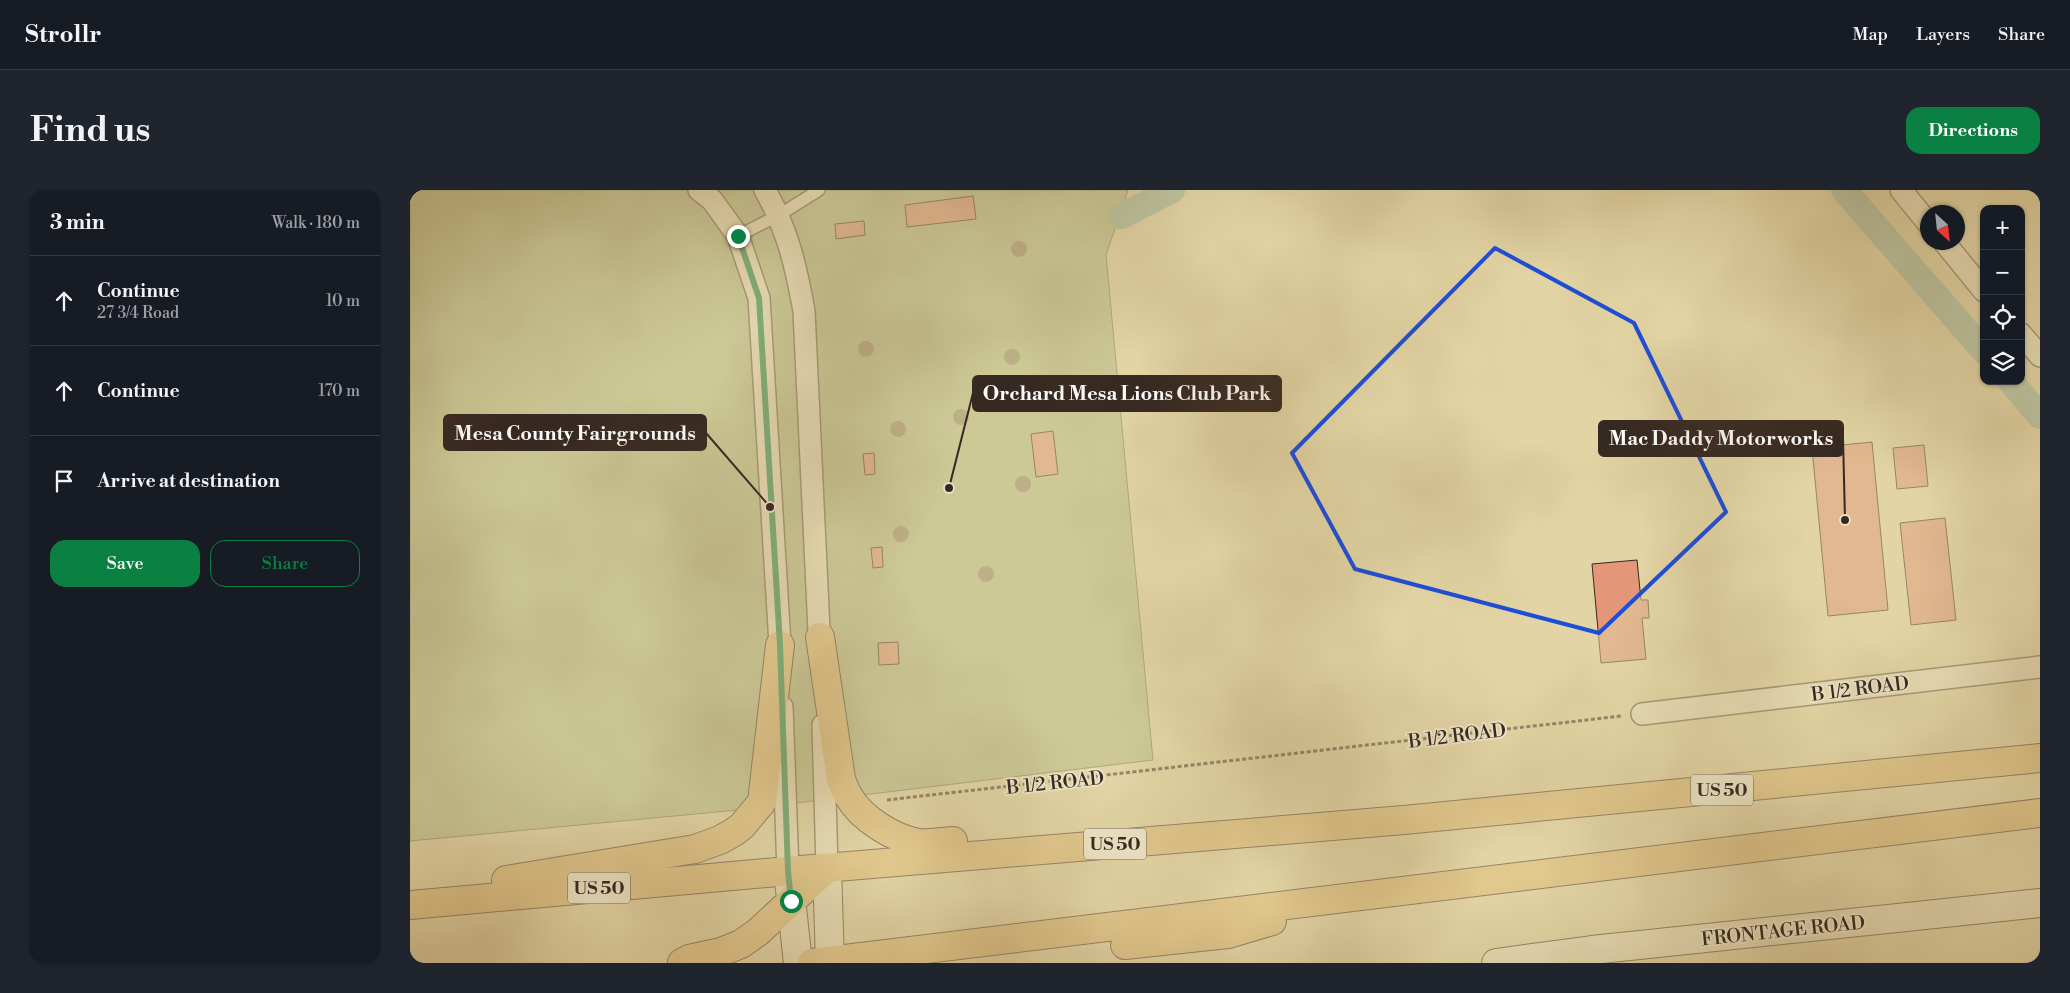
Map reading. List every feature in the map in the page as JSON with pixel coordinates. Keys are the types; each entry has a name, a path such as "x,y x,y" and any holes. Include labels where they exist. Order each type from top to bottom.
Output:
{"highway":[{"path":"820,637 841,780 849,798 863,814 883,828 903,838 919,843 1404,820"},
{"path":"410,895 687,851 710,844 734,832 742,826 762,802 780,645"},
{"name":"US 50","path":"410,905 788,871 1404,820 2040,758"},
{"path":"824,962 2040,813"},
{"path":"682,963 689,959 721,952 741,944 758,932 827,868"},
{"path":"939,963 1228,934 1346,899"}],"street":[{"path":"699,190 712,200 738,236 759,298 780,645 788,871 798,963"},
{"path":"765,190 779,215 794,260 804,312 820,637 827,868 824,962"},
{"path":"1901,190 1920,213"},
{"path":"1951,250 1980,286"},
{"path":"2025,339 2040,356"},
{"name":"B 1/2 ROAD","path":"1642,714 2040,667"},
{"name":"FRONTAGE ROAD","path":"1496,963 1592,957 2040,903"}],"lane":[{"path":"738,236 779,215 819,190"}],"path":[{"name":"B 1/2 ROAD","path":"884,801 1642,714"}],"highlighted area":[{"path":"1495,248 1634,323 1726,512 1599,633 1355,569 1292,453"}],"green space":[{"path":"410,190 1128,190 1106,255 1153,760 738,810 410,841"}],"building":[{"path":"973,196 976,219 907,227 905,205"},
{"path":"864,221 865,235 836,239 835,224"},
{"path":"1053,431 1058,474 1036,477 1031,434"},
{"path":"1872,442 1888,610 1828,616 1812,448"},
{"path":"1924,445 1928,486 1897,489 1893,448"},
{"path":"874,453 875,474 865,475 863,454"},
{"path":"1945,518 1956,620 1911,625 1900,523"},
{"path":"882,547 883,567 873,568 871,548"},
{"path":"1637,560 1641,600 1648,600 1649,618 1642,618 1646,659 1601,663 1592,564"},
{"path":"898,642 899,664 879,665 878,643"}],"waterway":[{"path":"1122,216 1172,190"},
{"path":"1844,190 1980,346"},
{"path":"2013,385 2040,416"}],"place":[{"name":"Orchard Mesa Lions Club Park","path":"949,488"},
{"name":"Mesa County Fairgrounds","path":"770,507"},
{"name":"Mac Daddy Motorworks","path":"1845,520"}],"route":[{"path":"738,236 759,298 780,645 788,871 791,901"}]}
